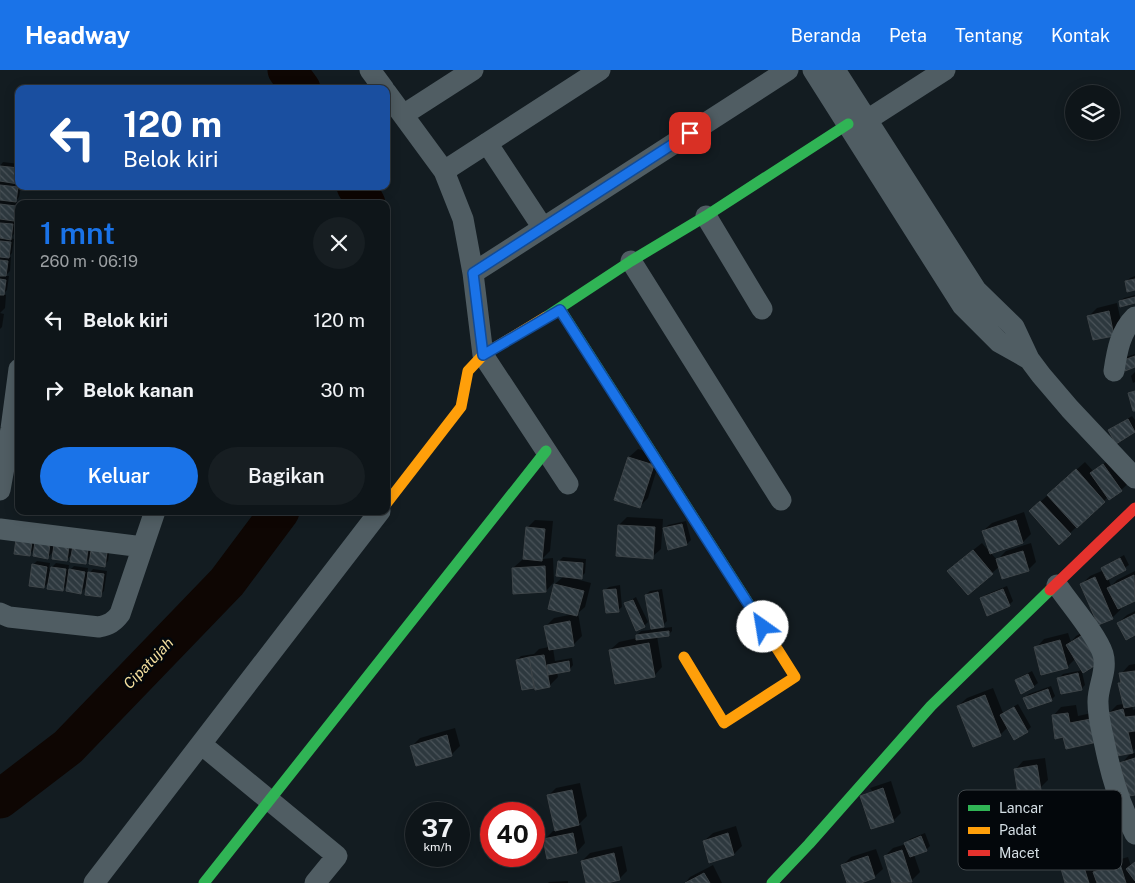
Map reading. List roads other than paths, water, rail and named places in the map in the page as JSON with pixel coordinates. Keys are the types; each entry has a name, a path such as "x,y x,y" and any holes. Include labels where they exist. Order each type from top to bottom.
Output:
{"street":[{"path":"370,70 381,85"},
{"path":"403,115 473,70"},
{"path":"444,172 600,70"},
{"path":"473,273 788,70"},
{"path":"814,70 857,122"},
{"path":"836,70 857,122 962,305 999,342 1030,359 1070,410 1135,478"},
{"path":"390,499 461,407 468,371 483,355 560,310 631,261 945,70"},
{"path":"390,97 444,172 463,218 473,273 483,355 568,484"},
{"path":"487,143 543,228"},
{"path":"706,216 762,309"},
{"path":"631,261 781,500"},
{"path":"560,310 795,677 724,723 684,657"},
{"path":"1114,371 1122,336 1128,324 1135,317"},
{"path":"0,490 15,396"},
{"path":"204,883 546,451"},
{"path":"772,883 932,706 1135,508"},
{"path":"0,613 9,617 99,627 115,622 120,614 153,515"},
{"path":"94,883 377,515"},
{"path":"0,529 143,547"},
{"path":"1057,585 1094,637 1104,656 1104,672 1098,701 1111,777 1116,790"},
{"path":"201,744 337,856 315,883"},
{"path":"1122,806 1135,834"}],"waterway":[{"name":"Cipatujah","path":"287,70 298,85"},
{"name":"Cipatujah","path":"358,190 364,200"},
{"name":"Cipatujah","path":"0,799 68,747 227,582 277,515"}]}
